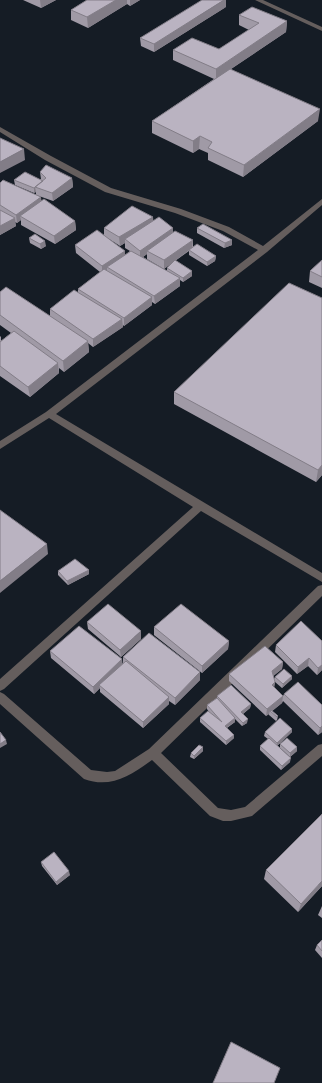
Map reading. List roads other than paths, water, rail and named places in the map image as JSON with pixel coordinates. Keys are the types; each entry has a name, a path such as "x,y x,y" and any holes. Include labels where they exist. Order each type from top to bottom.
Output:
{"street":[{"path":"258,0 322,29"},
{"path":"0,129 48,158 108,190 178,210 226,229 264,250"},
{"path":"0,446 49,414 264,250 322,201"},
{"path":"49,414 322,578"},
{"path":"0,686 200,506"},
{"path":"0,697 88,775 104,778 120,775 153,753 322,589"},
{"path":"153,753 214,812 223,816 234,816 248,812 322,749"}]}
